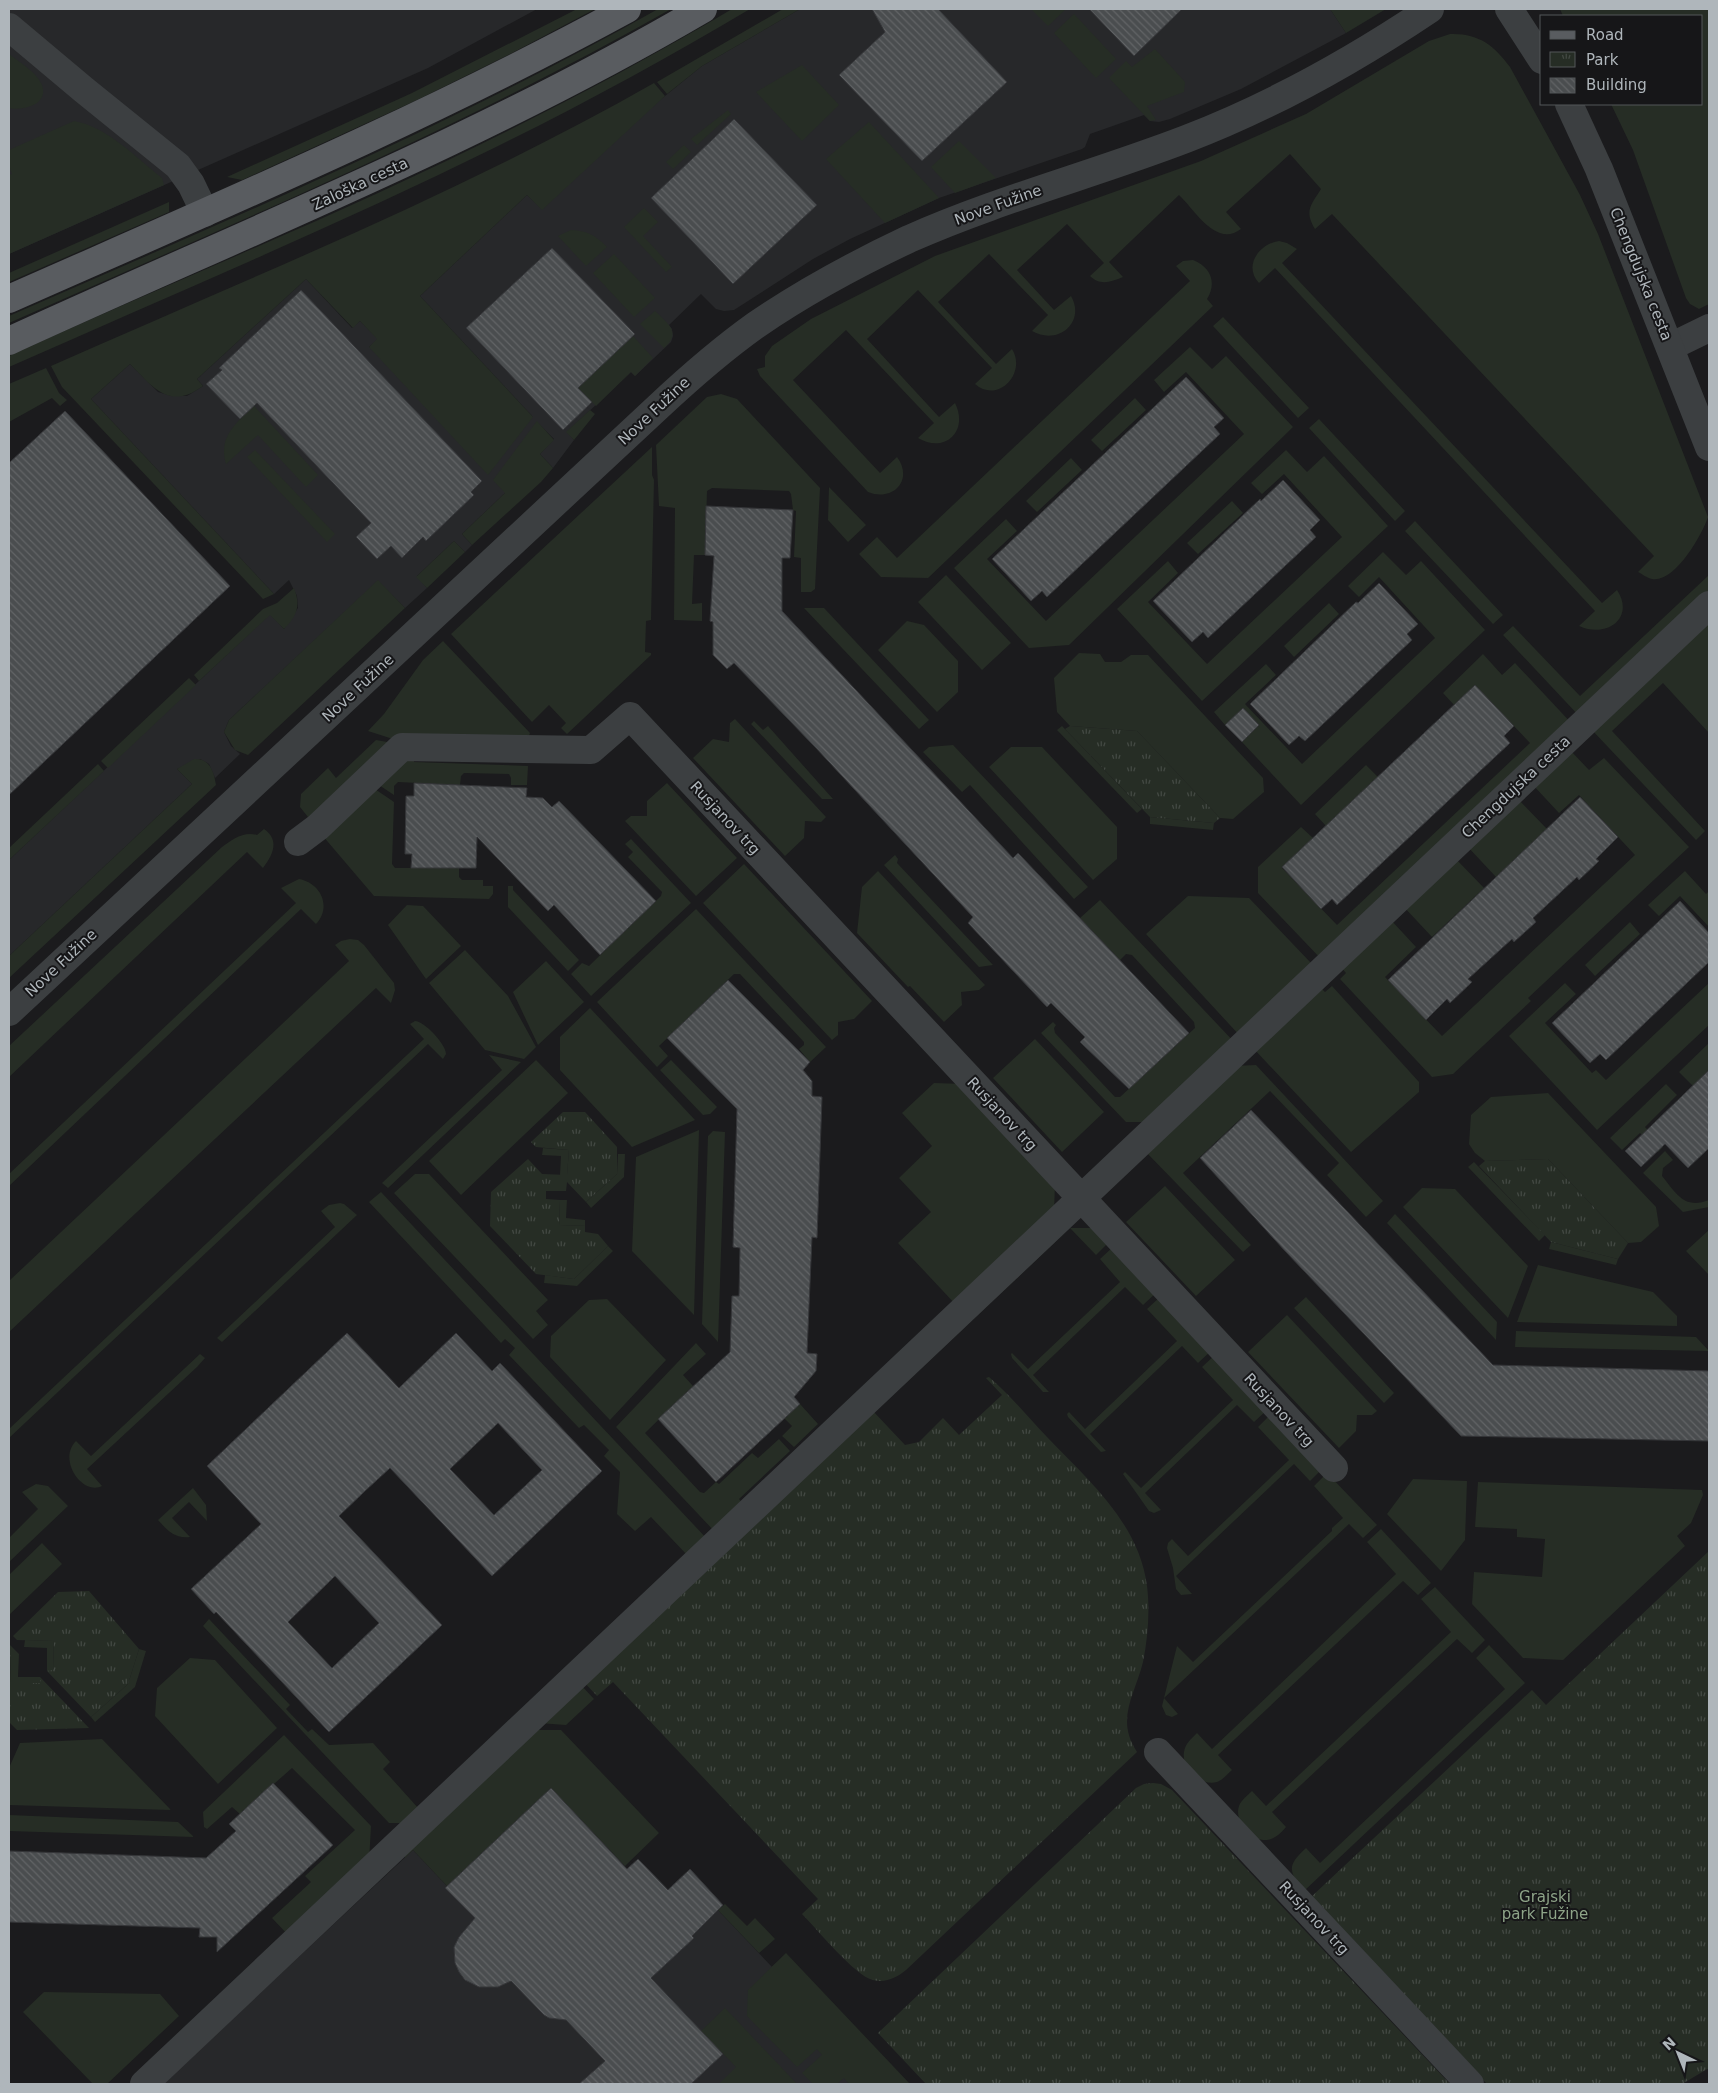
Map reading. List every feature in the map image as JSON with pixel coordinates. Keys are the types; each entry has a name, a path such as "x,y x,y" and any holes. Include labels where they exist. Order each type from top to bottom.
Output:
{"main road":[{"path":"9,299 377,136 467,92 627,9"},
{"name":"Zaloška cesta","path":"9,341 410,161 556,88 702,9"}],"street":[{"name":"Nove Fužine","path":"9,1012 664,401 720,352 755,326 818,287 910,239 976,213 1172,144 1250,112 1342,64 1430,9"},
{"path":"1509,9 1540,57"},
{"path":"9,27 178,166 191,184 205,212"},
{"name":"Chengdujska cesta","path":"1569,105 1599,169 1709,447"},
{"path":"1670,347 1709,328"},
{"name":"Chengdujska cesta","path":"1081,1198 1709,605"},
{"name":"Rusjanov trg","path":"298,842 318,827 402,747 591,750 630,716 1334,1468"},
{"path":"144,2084 1081,1198"},
{"name":"Rusjanov trg","path":"1158,1752 1470,2084"}],"shaded area":[{"path":"9,9 537,9 428,68 9,254"},
{"path":"800,9 1330,9 1346,33 1241,89 1170,119 1159,122 1150,121 1144,115 1090,134 1085,147 1082,149 939,198 850,239 813,259 734,310 724,311 716,309 701,294 669,325 673,336 671,342 635,376 631,372 567,432 574,440 553,468 540,454 554,439 537,422 505,493 462,534 472,545 465,552 454,541 417,576 427,588 405,608 378,581 229,720 224,732 231,746 240,754 215,778 209,764 200,759 177,769 192,784 9,956 9,860 270,614 284,629 298,608 297,596 289,580 274,594 91,399 130,364 158,392 172,396 187,396 203,386 197,379 306,279 352,328 360,321 378,339 369,347 533,417 420,296 527,195 542,209 649,109 702,66"},
{"path":"551,1787 627,1869 638,1859 668,1889 690,1869 723,1905 718,1910 772,1967 776,1963 892,2084 163,2084 413,1850 447,1886"}],"green space":[{"path":"577,9 595,9 417,100 242,180 227,177 412,93"},
{"path":"658,9 671,9 591,53 427,135 260,212 9,323 9,316 255,208 419,133 579,52"},
{"path":"732,9 750,9 624,81 496,147 314,232 9,367 9,356 332,214 468,150 558,106 646,59"},
{"path":"783,9 800,9 702,66 667,94 657,82"},
{"path":"1031,9 1066,9 1048,26"},
{"path":"1330,9 1386,9 1346,33"},
{"path":"1560,9 1709,9 1709,304 1699,309 1690,304 1686,298 1633,150 1611,105 1703,105 1703,15 1563,15"},
{"path":"1074,14 1116,59 1096,78 1054,33"},
{"path":"1450,34 1469,36 1485,42 1498,52 1510,67 1580,195 1598,234 1708,517 1694,546 1670,574 1652,579 1638,572 1654,556 1332,214 1315,229 1309,213 1321,189 1290,154 1226,212 1241,229 1232,234 1223,234 1215,231 1179,195 1109,262 1123,277 1114,280 1102,282 1090,276 1104,263 1067,224 1017,270 1054,310 1071,296 1075,306 1075,315 1072,322 1067,329 1051,336 1032,331 1048,315 989,254 938,302 996,364 1012,349 1016,358 1016,367 1008,383 1001,388 993,390 984,389 975,384 992,368 918,290 867,339 939,417 955,403 959,413 957,431 945,441 937,443 928,442 918,438 934,423 846,330 793,380 880,473 897,457 902,466 903,474 902,481 893,491 885,494 868,492 760,376 757,369 765,367 765,356 772,346 811,319 935,256 1201,161 1306,114 1429,41"},
{"path":"1155,49 1185,82 1184,92 1147,106 1156,120 1150,121 1109,78 1126,61 1132,67"},
{"path":"9,54 31,71 41,83 42,96 39,101 28,107 9,108"},
{"path":"802,65 839,105 802,141 756,92"},
{"path":"654,83 665,96 542,210 527,195 420,296 533,417 488,475 369,347 377,339 360,321 353,328 306,279 197,379 203,386 191,393 171,396 162,393 146,381 130,364 91,399 274,594 263,599 62,387 51,366 432,197 581,123"},
{"path":"728,110 731,114 697,145 691,139"},
{"path":"74,121 98,129 110,136 162,178 164,185 9,254 9,175 12,174 9,166 9,150"},
{"path":"869,122 939,198 885,223 826,159"},
{"path":"959,141 996,178 955,193 931,167"},
{"path":"684,145 691,152 673,169 666,162"},
{"path":"169,202 169,212 9,282 9,273"},
{"path":"644,208 658,222 643,236 672,267 666,272 624,227"},
{"path":"571,230 591,234 607,247 586,266 558,236"},
{"path":"1279,241 1297,249 1282,263 1602,603 1617,590 1622,600 1623,609 1621,617 1616,623 1600,630 1579,626 1595,611 1275,268 1259,283 1254,276 1253,263 1265,246"},
{"path":"614,254 655,298 634,317 593,273"},
{"path":"1193,260 1208,271 1212,287 1207,299 1213,306 928,578 881,577 859,554 877,537 897,558 1190,281 1176,266 1183,261"},
{"path":"655,311 671,328 672,337 664,348 640,324"},
{"path":"1223,317 1309,408 1298,418 1213,326"},
{"path":"633,336 653,358 635,376 631,372 596,406 578,388"},
{"path":"1190,347 1212,369 1226,356 1293,427 1069,645 1029,648 954,568 1006,519 1017,531 987,559 1046,621 1244,434 1186,372 1164,392 1154,380"},
{"path":"46,368 59,393 67,400 60,406 52,398 9,422 9,384"},
{"path":"721,394 737,399 820,488 815,589 811,592 801,592 801,558 794,557 796,511 793,510 789,491 712,488 707,491 705,555 694,555 692,604 702,603 702,621 674,620 675,508 659,506 656,445 707,397"},
{"path":"1135,398 1146,410 1102,451 1091,440"},
{"path":"254,406 318,475 306,487 258,435 226,464 224,446 230,431"},
{"path":"590,410 595,414 574,440 566,432"},
{"path":"1319,419 1405,511 1395,521 1309,428"},
{"path":"537,421 554,440 540,454 553,468 541,482 472,545 462,534 505,493 493,480"},
{"path":"652,447 652,475 654,480 651,620 646,621 645,652 651,653 651,655 567,734 561,728 566,723 549,705 532,722 451,634"},
{"path":"255,450 335,534 327,542 247,457"},
{"path":"1286,450 1307,472 1324,456 1388,526 1202,701 1117,609 1168,561 1178,573 1148,602 1207,664 1342,537 1284,474 1262,494 1251,483"},
{"path":"1071,458 1082,470 1037,512 1026,501"},
{"path":"829,487 866,525 848,542 828,520"},
{"path":"1232,501 1243,513 1198,554 1187,543"},
{"path":"1415,521 1503,615 1493,624 1405,531"},
{"path":"454,541 465,552 427,588 416,577"},
{"path":"1383,552 1406,575 1421,561 1485,630 1301,805 1242,742 1259,725 1243,708 1225,725 1214,712 1266,664 1276,675 1245,704 1302,764 1435,638 1379,577 1359,597 1348,586"},
{"path":"946,575 1011,643 982,670 918,602"},
{"path":"1709,575 1709,597 1580,717 1503,635 1513,626 1580,696"},
{"path":"378,580 405,608 248,755 235,750 224,732 229,720"},
{"path":"294,588 297,600 295,615 284,629 270,615 199,681 194,675 263,609 277,603"},
{"path":"1329,603 1339,614 1294,657 1284,646"},
{"path":"804,608 824,608 929,720 919,729"},
{"path":"1709,617 1709,733 1663,683 1612,731 1705,831 1696,840 1591,729"},
{"path":"907,621 924,625 958,661 958,692 937,712 878,650"},
{"path":"443,641 530,733 528,738 396,740 368,731 384,714 423,660"},
{"path":"1079,653 1100,654 1105,662 1121,662 1131,655 1148,655 1263,778 1264,792 1233,819 1220,818 1137,731 1070,726 1057,712 1054,678"},
{"path":"1483,654 1502,675 1515,663 1574,726 1323,961 1258,893 1258,867 1301,827 1313,838 1282,868 1337,925 1530,743 1475,685 1454,705 1443,693"},
{"path":"189,678 196,685 108,768 101,761"},
{"path":"735,719 826,817 821,822 805,821 804,838 785,856 693,758 713,739 729,742 730,723"},
{"path":"754,721 763,730 768,726 833,799 822,799 751,724"},
{"path":"1062,726 1142,809 1137,813 1057,730"},
{"path":"1070,726 1137,731 1220,818 1214,823 1150,817 1065,729"},
{"path":"376,740 393,743 312,822 300,807 301,794 328,768 336,778"},
{"path":"953,745 1088,887 1074,899 970,785 962,792 923,752 929,747"},
{"path":"1011,747 1042,747 1117,827 1117,859 1093,880 989,767"},
{"path":"1570,750 1589,770 1604,758 1689,847 1528,998 1531,1001 1453,1074 1432,1077 1340,979 1346,973 1340,966 1390,919 1416,947 1385,977 1442,1036 1635,855 1579,795 1559,813 1532,784"},
{"path":"414,757 414,762 528,766 527,785 511,785 509,774 464,773 461,776 460,785 398,782 394,786 394,795 376,783 401,759"},
{"path":"194,759 207,763 214,775 216,785 9,978 9,956 192,784 177,769"},
{"path":"98,764 104,771 9,860 9,848"},
{"path":"1366,765 1378,777 1326,826 1315,814"},
{"path":"667,783 737,858 696,896 625,821 631,816 647,816 647,801"},
{"path":"372,787 394,802 392,864 395,868 459,868 459,877 462,880 483,880 483,886 493,886 493,894 489,899 374,896 322,835"},
{"path":"1517,798 1547,829 1496,877 1467,846"},
{"path":"1150,817 1214,823 1213,830 1150,824"},
{"path":"264,829 272,838 273,848 270,858 263,868 247,852 9,1077 9,1046 222,847 238,837 247,834 257,835"},
{"path":"631,839 691,903 591,996 571,974 582,963 589,966 661,896 662,892 628,857 633,852 625,844"},
{"path":"895,855 898,859 897,863 993,965 979,967 884,865"},
{"path":"1454,857 1484,888 1432,937 1403,906"},
{"path":"744,864 872,1001 854,1019 838,1022 838,1035 832,1040 703,903"},
{"path":"878,871 985,985 979,990 961,992 962,1005 944,1022 857,933 862,887"},
{"path":"1685,871 1706,894 1709,891 1709,927 1680,896 1659,916 1648,905"},
{"path":"299,879 313,885 322,897 323,910 316,924 301,909 9,1186 9,1174 296,903 281,888"},
{"path":"508,886 513,886 513,890 579,960 568,971 508,907"},
{"path":"1188,896 1249,898 1311,963 1241,1037 1146,934"},
{"path":"1100,900 1236,1044 1152,1122 1126,1122 1041,1033 1053,1022 1056,1025 1054,1028 1055,1033 1115,1097 1120,1097 1195,1028 1194,1022 1132,955 1126,954 1120,960 1080,918"},
{"path":"407,905 423,906 461,946 426,979 388,925"},
{"path":"696,909 826,1047 810,1062 799,1049 804,1045 804,1042 740,974 734,974 659,1046 668,1056 657,1067 597,1002"},
{"path":"1630,922 1640,934 1595,976 1585,965"},
{"path":"350,939 358,940 364,945 394,983 395,990 391,1003 376,988 9,1332 9,1281 349,961 335,945"},
{"path":"465,950 508,996 536,1047 524,1059 485,1050 429,983"},
{"path":"546,961 584,1002 538,1045 513,992"},
{"path":"1565,983 1576,994 1545,1023 1592,1073 1596,1070 1606,1080 1709,983 1709,1025 1597,1130 1509,1036"},
{"path":"1319,986 1325,992 1332,986 1419,1082 1419,1092 1351,1152 1253,1048"},
{"path":"590,1008 695,1120 632,1147 560,1070 560,1037"},
{"path":"415,1021 424,1025 439,1039 446,1054 443,1059 428,1044 9,1438 9,1429 424,1039 410,1024"},
{"path":"1035,1039 1104,1112 1062,1152 993,1078"},
{"path":"1709,1043 1709,1070 1693,1086 1679,1072"},
{"path":"489,1055 521,1062 388,1188 382,1183 502,1070"},
{"path":"536,1060 568,1093 461,1195 429,1161"},
{"path":"671,1060 717,1107 710,1114 703,1115 660,1070"},
{"path":"1256,1065 1383,1201 1366,1217 1327,1175 1339,1163 1270,1091 1183,1173 1251,1245 1243,1252 1145,1151 1234,1066"},
{"path":"934,1083 963,1084 1055,1182 1054,1214 957,1306 898,1243 931,1212 899,1178 932,1146 902,1113"},
{"path":"1666,1084 1677,1095 1645,1127 1663,1147 1658,1152 1640,1133 1622,1150 1610,1138"},
{"path":"1548,1093 1656,1207 1659,1226 1641,1242 1628,1243 1548,1159 1485,1161 1475,1153 1469,1144 1471,1115 1491,1097"},
{"path":"563,1112 585,1112 617,1147 617,1174 586,1202 567,1182 566,1191 546,1191 546,1199 560,1200 559,1225 585,1226 585,1232 598,1234 608,1246 574,1279 536,1274 490,1226 491,1192 528,1159 542,1174 567,1175 569,1150 536,1147 531,1142"},
{"path":"699,1130 694,1315 632,1251 636,1157"},
{"path":"713,1131 725,1132 718,1342 702,1324 708,1136"},
{"path":"543,1148 569,1150 567,1176 560,1175 561,1156 542,1155"},
{"path":"1665,1151 1673,1160 1663,1168 1662,1176 1676,1194 1693,1203 1709,1200 1709,1207 1683,1212 1643,1173"},
{"path":"618,1154 625,1154 624,1177 591,1208 586,1202 617,1174"},
{"path":"1548,1159 1628,1243 1618,1259 1551,1242 1479,1166 1485,1161"},
{"path":"1474,1162 1545,1235 1539,1241 1468,1167"},
{"path":"415,1174 429,1174 548,1300 536,1311 548,1325 533,1339 394,1193"},
{"path":"1165,1186 1235,1260 1196,1296 1126,1222"},
{"path":"1422,1188 1455,1189 1528,1266 1508,1318 1403,1207"},
{"path":"381,1192 709,1541 410,1823 389,1823 203,1626 209,1619 290,1705 286,1709 308,1732 312,1729 329,1745 373,1743 390,1762 383,1769 419,1809 688,1556 651,1517 635,1531 617,1514 620,1472 604,1456 609,1450 584,1425 579,1428 509,1355 515,1348 505,1339 501,1343 369,1202"},
{"path":"560,1200 567,1200 566,1218 585,1220 585,1226 559,1225"},
{"path":"340,1203 357,1215 222,1342 217,1338 335,1227 321,1211 329,1205"},
{"path":"1395,1214 1497,1322 1496,1340 1387,1223"},
{"path":"1070,1228 1097,1228 1110,1241 1096,1255"},
{"path":"1070,1228 879,1408 876,1404"},
{"path":"1709,1230 1709,1275 1686,1251"},
{"path":"1551,1242 1618,1259 1616,1265 1549,1249"},
{"path":"608,1246 613,1251 577,1286 544,1283 545,1275 574,1279"},
{"path":"1114,1246 1157,1292 1143,1305 1125,1287 1033,1375 1049,1392 1043,1392 1012,1358 1011,1354 1028,1369 1120,1282 1100,1259"},
{"path":"1538,1265 1653,1292 1677,1316 1677,1326 1517,1322"},
{"path":"1161,1296 1212,1350 1198,1363 1182,1346 1090,1434 1106,1451 1101,1452 1067,1414 1069,1412 1085,1429 1177,1341 1147,1309"},
{"path":"1306,1297 1394,1393 1384,1403 1294,1308"},
{"path":"607,1299 666,1360 610,1420 550,1357 551,1336 589,1300"},
{"path":"1287,1315 1377,1411 1372,1415 1357,1415 1356,1431 1339,1448 1248,1352"},
{"path":"1516,1331 1696,1337 1709,1351 1515,1347"},
{"path":"696,1343 706,1354 683,1375 693,1386 645,1433 700,1492 704,1493 716,1482 719,1484 752,1453 758,1458 779,1439 790,1451 739,1499 745,1506 716,1533 616,1427"},
{"path":"200,1354 205,1358 197,1367 87,1469 102,1486 95,1488 87,1486 80,1481 71,1466 69,1457 76,1441 91,1456"},
{"path":"1216,1354 1267,1410 1254,1422 1237,1405 1145,1493 1161,1510 1154,1513 1149,1511 1123,1474 1125,1472 1141,1488 1233,1400 1202,1367"},
{"path":"989,1377 1095,1486 1123,1523 1134,1542 1142,1563 1148,1595 1147,1634 1143,1662 1127,1718 1131,1740 1137,1752 906,1970 891,1979 873,1980 856,1970 802,1914 818,1899 613,1682 597,1696 583,1681 871,1409 905,1445 919,1442 943,1418 959,1435 1002,1395 986,1378"},
{"path":"800,1404 818,1424 794,1447 782,1436 792,1426 784,1418"},
{"path":"1271,1414 1323,1468 1310,1481 1294,1464 1176,1576 1192,1594 1181,1595 1176,1589 1173,1568 1167,1548 1168,1543 1172,1539 1188,1556 1289,1460 1258,1427"},
{"path":"1327,1473 1377,1525 1363,1538 1349,1524 1164,1698 1177,1646 1193,1662 1332,1531 1332,1528 1343,1518 1314,1486"},
{"path":"1413,1479 1467,1481 1465,1540 1441,1571 1387,1514"},
{"path":"1478,1482 1702,1490 1703,1495 1691,1523 1677,1536 1685,1546 1563,1660 1523,1658 1472,1604 1474,1572 1542,1577 1545,1539 1517,1537 1517,1529 1475,1527"},
{"path":"36,1484 48,1486 68,1506 9,1562 9,1538 38,1509 22,1492"},
{"path":"193,1488 206,1505 207,1521 189,1502 172,1518 190,1537 180,1537 168,1530 158,1520"},
{"path":"1381,1529 1431,1583 1418,1595 1403,1581 1218,1755 1232,1770 1223,1778 1211,1783 1205,1782 1193,1775 1186,1764 1184,1752 1186,1746 1197,1733 1212,1749 1396,1574 1367,1542"},
{"path":"42,1543 62,1564 9,1615 9,1575"},
{"name":"Grajski park Fužine","path":"1709,1551 1709,2068 1682,2084 1487,2084 1310,1898 1532,1690 1546,1705"},
{"path":"1435,1587 1485,1640 1472,1653 1457,1639 1272,1812 1286,1827 1281,1832 1267,1840 1258,1839 1253,1836 1241,1823 1238,1811 1241,1802 1252,1791 1266,1806 1451,1632 1421,1599"},
{"path":"89,1591 139,1649 128,1684 91,1717 47,1671 53,1670 54,1641 17,1640 13,1636 58,1592"},
{"path":"25,1640 54,1641 53,1671 47,1671 47,1648 24,1647"},
{"path":"9,1644 19,1654 11,1654 10,1683 40,1683 40,1677 89,1728 17,1730 9,1722"},
{"path":"1489,1645 1525,1683 1304,1891 1295,1879 1292,1869 1295,1860 1300,1854 1306,1848 1320,1863 1505,1689 1476,1658"},
{"path":"139,1649 146,1651 135,1687 95,1722 91,1717 128,1684"},
{"path":"11,1654 19,1654 18,1677 40,1677 40,1683 10,1683"},
{"path":"190,1658 215,1660 277,1728 218,1784 155,1716 157,1688"},
{"path":"580,1684 594,1699 566,1725 539,1723"},
{"path":"1164,1698 1178,1714 1172,1717 1166,1715 1162,1706"},
{"path":"532,1730 561,1730 659,1833 625,1866 551,1788 447,1886 413,1850 405,1858 405,1850"},
{"path":"284,1735 371,1826 369,1862 290,1937 272,1918 311,1882 305,1876 355,1830 292,1768 240,1814 232,1807 207,1829 204,1827 203,1812"},
{"path":"102,1739 171,1810 9,1805 9,1768 20,1743"},
{"path":"1144,1784 1161,1784 1172,1790 1450,2084 926,2084 878,2033 1136,1788"},
{"path":"9,1815 178,1822 194,1837 9,1831"},
{"path":"725,1904 747,1926 755,1918 775,1939 759,1953 718,1910"},
{"path":"786,1953 910,2084 849,2084 844,2078 837,2084 813,2084 802,2073 822,2055 817,2049 797,2067 747,2016 748,1990"},
{"path":"44,1992 160,1994 179,2016 107,2084 93,2084 23,2012"},
{"path":"725,2008 797,2084 719,2084 736,2067 701,2031"}],"building":[{"path":"872,9 938,9 1007,82 922,161 839,75 885,32"},
{"path":"1089,9 1182,9 1134,56"},
{"path":"734,119 817,205 733,284 651,198"},
{"path":"552,248 635,334 578,388 592,402 563,430 466,328"},
{"path":"301,290 482,481 471,492 474,495 426,541 423,537 402,558 391,546 377,559 356,537 371,523 257,403 240,419 206,384 222,370 219,368"},
{"path":"1186,377 1224,418 1214,427 1220,434 1047,597 1042,591 1031,601 992,559"},
{"path":"65,411 230,586 9,795 9,463"},
{"path":"1283,480 1320,520 1310,530 1316,537 1208,638 1203,632 1192,642 1153,601 1260,499 1261,501"},
{"path":"706,506 793,510 790,558 782,558 782,611 1013,858 1018,853 1189,1033 1129,1089 1080,1042 1085,1037 1051,1003 1047,1007 968,923 973,917 816,748 734,663 727,669 713,655 713,622 710,621 714,556 705,555"},
{"path":"1379,583 1418,624 1407,634 1412,640 1305,741 1299,736 1289,745 1250,704 1356,602 1358,603"},
{"path":"1475,685 1514,726 1504,736 1510,743 1337,905 1332,899 1321,909 1282,867"},
{"path":"1243,708 1259,725 1242,742 1225,725"},
{"path":"414,783 527,788 526,797 543,798 552,807 559,801 656,901 600,955 554,905 548,911 477,837 476,868 411,868 412,854 405,854 406,796 414,796"},
{"path":"1580,797 1618,837 1596,859 1599,861 1579,880 1577,877 1533,918 1536,922 1514,942 1512,939 1468,979 1472,982 1450,1003 1447,999 1426,1020 1388,980"},
{"path":"1680,901 1709,933 1709,962 1606,1060 1600,1054 1590,1063 1552,1023"},
{"path":"728,980 810,1062 803,1070 812,1081 812,1096 822,1097 817,1238 812,1237 807,1353 817,1354 816,1371 794,1397 800,1404 716,1482 658,1419 730,1352 732,1296 739,1296 740,1248 733,1247 737,1109 667,1038"},
{"path":"1709,1070 1709,1148 1688,1168 1665,1144 1641,1167 1625,1151"},
{"path":"1251,1110 1493,1365 1709,1371 1709,1441 1461,1436 1286,1252 1200,1158"},
{"path":"347,1333 399,1388 456,1333 492,1371 500,1363 602,1471 492,1576 390,1468 365,1491 339,1516 442,1625 329,1732 216,1612 214,1614 191,1589 261,1524 207,1466","holes":["498,1423 542,1470 494,1515 450,1469","335,1576 379,1623 332,1668 288,1622"]},
{"path":"273,1783 333,1845 217,1952 217,1937 199,1937 200,1928 9,1922 9,1851 206,1858 236,1831 229,1824"},
{"path":"551,1788 627,1869 638,1859 668,1890 690,1869 723,1905 692,1936 694,1938 651,1978 723,2054 691,2084 579,2084 605,2061 566,2020 549,2018 544,2015 511,1981 498,1987 479,1987 465,1980 459,1972 455,1963 454,1947 459,1937 475,1918 445,1888"}]}
